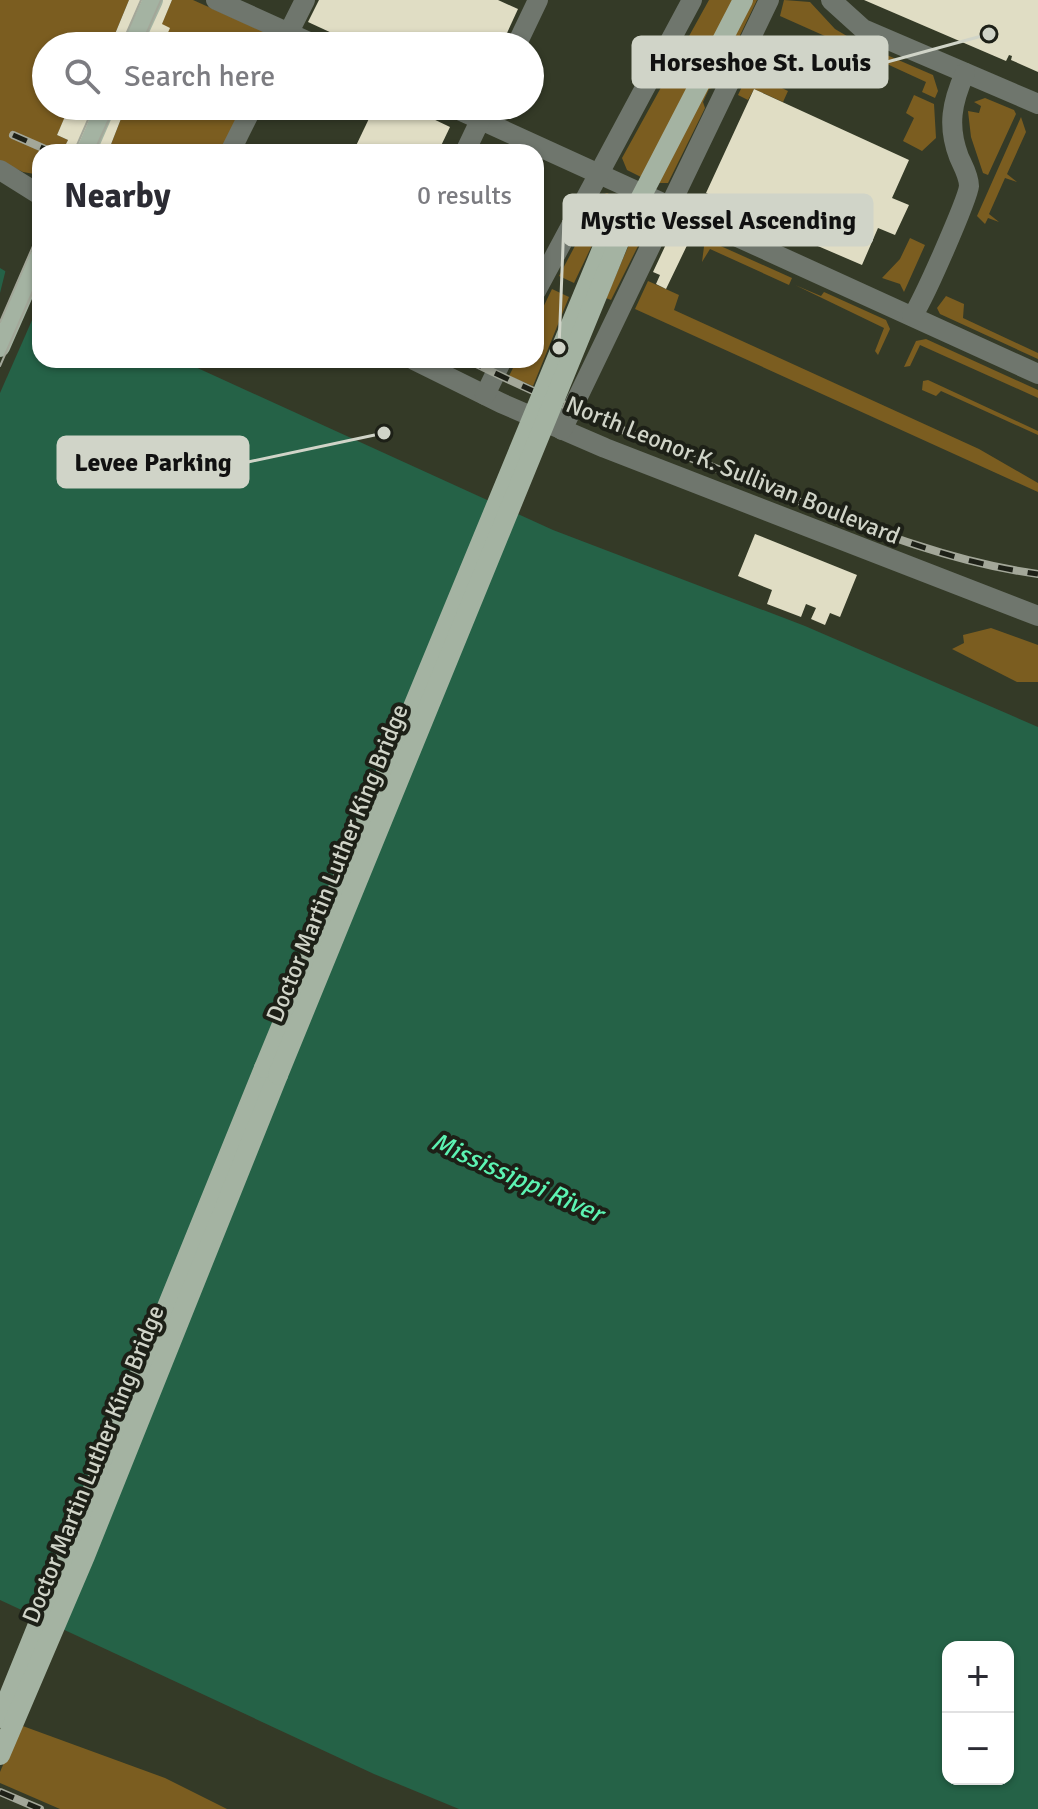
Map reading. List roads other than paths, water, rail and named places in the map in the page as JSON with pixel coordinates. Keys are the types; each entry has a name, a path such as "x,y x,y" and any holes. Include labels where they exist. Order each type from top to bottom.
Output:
{"main road":[{"path":"138,32 153,0"},
{"name":"Doctor Martin Luther King Bridge","path":"0,1718 592,268 728,0"},
{"name":"Doctor Martin Luther King Bridge","path":"0,1755 85,1556 614,253 743,0"},
{"path":"89,144 100,120"},
{"path":"0,347 32,274"}],"street":[{"path":"216,0 273,32"},
{"path":"289,32 305,0"},
{"path":"523,32 538,0"},
{"path":"544,276 692,0"},
{"path":"562,430 769,0"},
{"path":"831,0 863,29 1038,104"},
{"path":"912,316 918,290 930,277 969,188 951,124 954,102 965,73"},
{"path":"234,144 246,120"},
{"path":"469,144 481,120"},
{"path":"497,120 543,144"},
{"path":"544,145 598,173 1038,374"},
{"path":"7,173 32,178"},
{"path":"7,173 32,190"},
{"name":"North Leonor K. Sullivan Boulevard","path":"430,368 562,430 1038,616"},
{"path":"485,395 498,368"}],"water":[{"name":"Mississippi River","path":"0,268 32,287 32,368 198,368 553,530 805,626 1038,727 1038,1809 459,1809 374,1774 0,1600"}],"tram line":[{"path":"127,32 141,0"},
{"path":"147,32 161,0"},
{"path":"77,144 88,120"},
{"path":"98,144 109,120"},
{"path":"0,322 32,248"},
{"path":"0,366 32,293"}],"railway":[{"path":"13,135 34,144"},
{"path":"485,368 615,427 865,527 967,560 1038,574"},
{"path":"0,1792 40,1809"}],"place":[{"name":"Horseshoe St. Louis","path":"989,34"},
{"name":"Mystic Vessel Ascending","path":"559,348"},
{"name":"Levee Parking","path":"384,433"}]}
